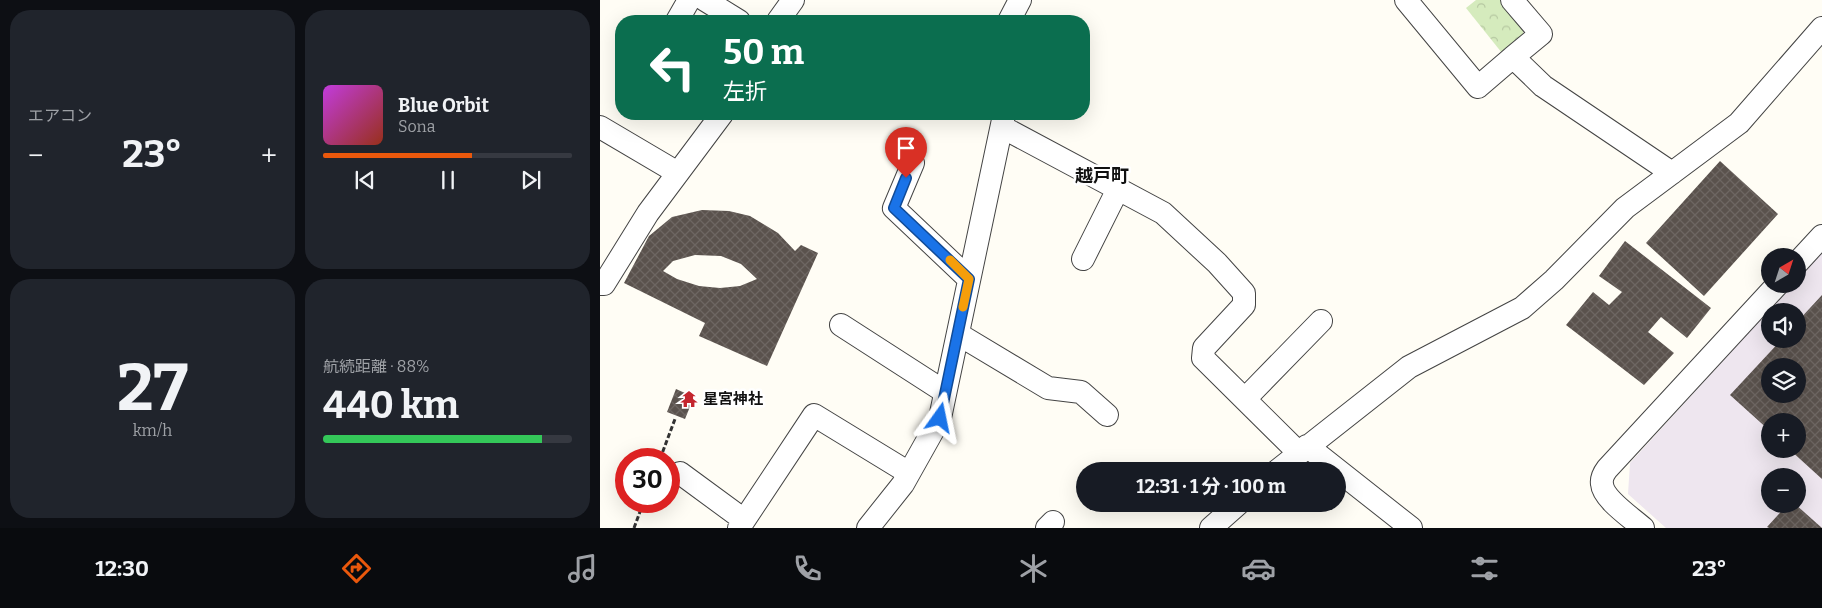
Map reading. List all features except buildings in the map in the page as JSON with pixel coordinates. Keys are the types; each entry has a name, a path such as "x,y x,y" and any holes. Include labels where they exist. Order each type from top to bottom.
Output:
{"street":[{"path":"680,15 689,0"},
{"path":"705,0 730,15"},
{"path":"782,15 793,0"},
{"path":"1012,15 1020,0"},
{"path":"1406,0 1478,87 1541,34 1512,0"},
{"path":"1288,462 1409,367 1522,308 1554,280 1625,208 1739,123 1822,28"},
{"path":"1513,57 1543,86 1672,173"},
{"path":"600,284 604,284 648,213 718,120"},
{"path":"868,528 903,484 940,418 1003,121 1118,189 1163,213 1217,263 1244,293 1244,305 1204,348 1202,358 1245,399 1303,449 1411,528"},
{"path":"600,127 678,173"},
{"path":"913,164 894,208 969,279"},
{"path":"1083,259 1118,189"},
{"path":"1806,253 1822,236"},
{"path":"1634,525 1608,498 1604,491 1602,484 1603,476 1607,469 1770,293"},
{"path":"1245,399 1321,321"},
{"path":"841,325 945,392"},
{"path":"958,334 1048,388 1081,392 1107,415"},
{"path":"680,472 742,524 814,415 909,473"},
{"path":"1211,528 1229,512"}],"path":[{"path":"664,448 675,419"},
{"path":"634,528 640,513"}],"shaded area":[{"path":"1822,251 1822,528 1666,528 1628,494 1630,463 1761,319 1761,348 1806,348 1806,303 1776,303 1785,293 1806,293 1806,269"}],"green space":[{"path":"1476,0 1503,0 1524,26 1523,35 1502,53 1466,8"}],"slow traffic":[{"path":"950,260 969,279 963,307"}],"place":[{"name":"星宮神社","path":"689,399"}],"district":[{"name":"越戸町","path":"1102,176"}],"route":[{"path":"906,178 894,208 969,279 940,418"}]}
